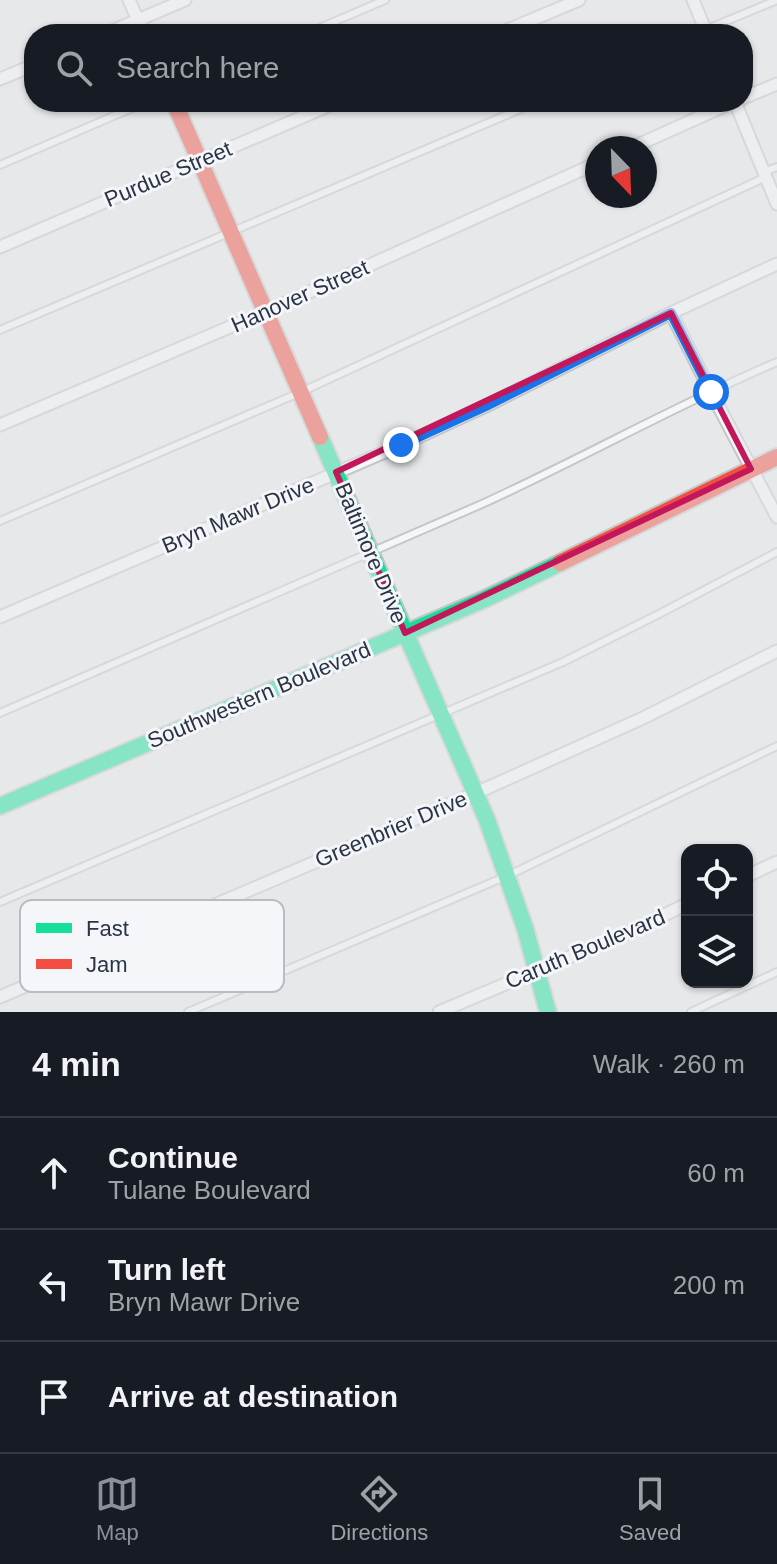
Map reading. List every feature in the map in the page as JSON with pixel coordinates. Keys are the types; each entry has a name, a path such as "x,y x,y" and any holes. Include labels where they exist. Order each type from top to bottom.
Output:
{"street":[{"path":"129,0 139,24"},
{"path":"128,24 185,0"},
{"path":"522,24 579,0"},
{"path":"693,0 700,24"},
{"path":"0,79 24,69"},
{"path":"753,94 777,84"},
{"name":"Baltimore Drive","path":"178,112 476,793 509,875 548,1012"},
{"name":"Purdue Street","path":"0,247 313,112"},
{"path":"657,136 712,112"},
{"path":"738,112 777,204"},
{"name":"Hanover Street","path":"0,425 265,312 585,168"},
{"name":"Bryn Mawr Drive","path":"0,617 401,445 777,264"},
{"path":"671,313 777,517"},
{"name":"Southwestern Boulevard","path":"0,806 483,600 777,457"},
{"name":"Greenbrier Drive","path":"226,900 624,727 777,651"},
{"path":"753,873 777,862"},
{"name":"Caruth Boulevard","path":"439,1012 681,907"},
{"name":"Greenbrier Drive","path":"0,997 20,988"}],"lane":[{"path":"329,24 385,0"},
{"path":"722,24 777,0"},
{"path":"0,165 123,112"},
{"path":"0,330 513,112"},
{"path":"0,521 301,392 777,167"},
{"path":"0,713 548,474 777,362"},
{"path":"0,902 589,650 777,552"},
{"path":"284,971 509,875 777,746"},
{"path":"691,1012 777,972"},
{"path":"188,1012 235,992"}],"highlighted area":[{"path":"671,313 751,469 405,633 336,472"}],"traffic: fast":[{"path":"320,437 487,820 525,928 548,1012"},
{"path":"0,806 483,600 560,563"}],"traffic: jam":[{"path":"178,112 320,437"},
{"path":"560,563 777,457"}],"route":[{"path":"401,445 671,313 711,392"}]}
